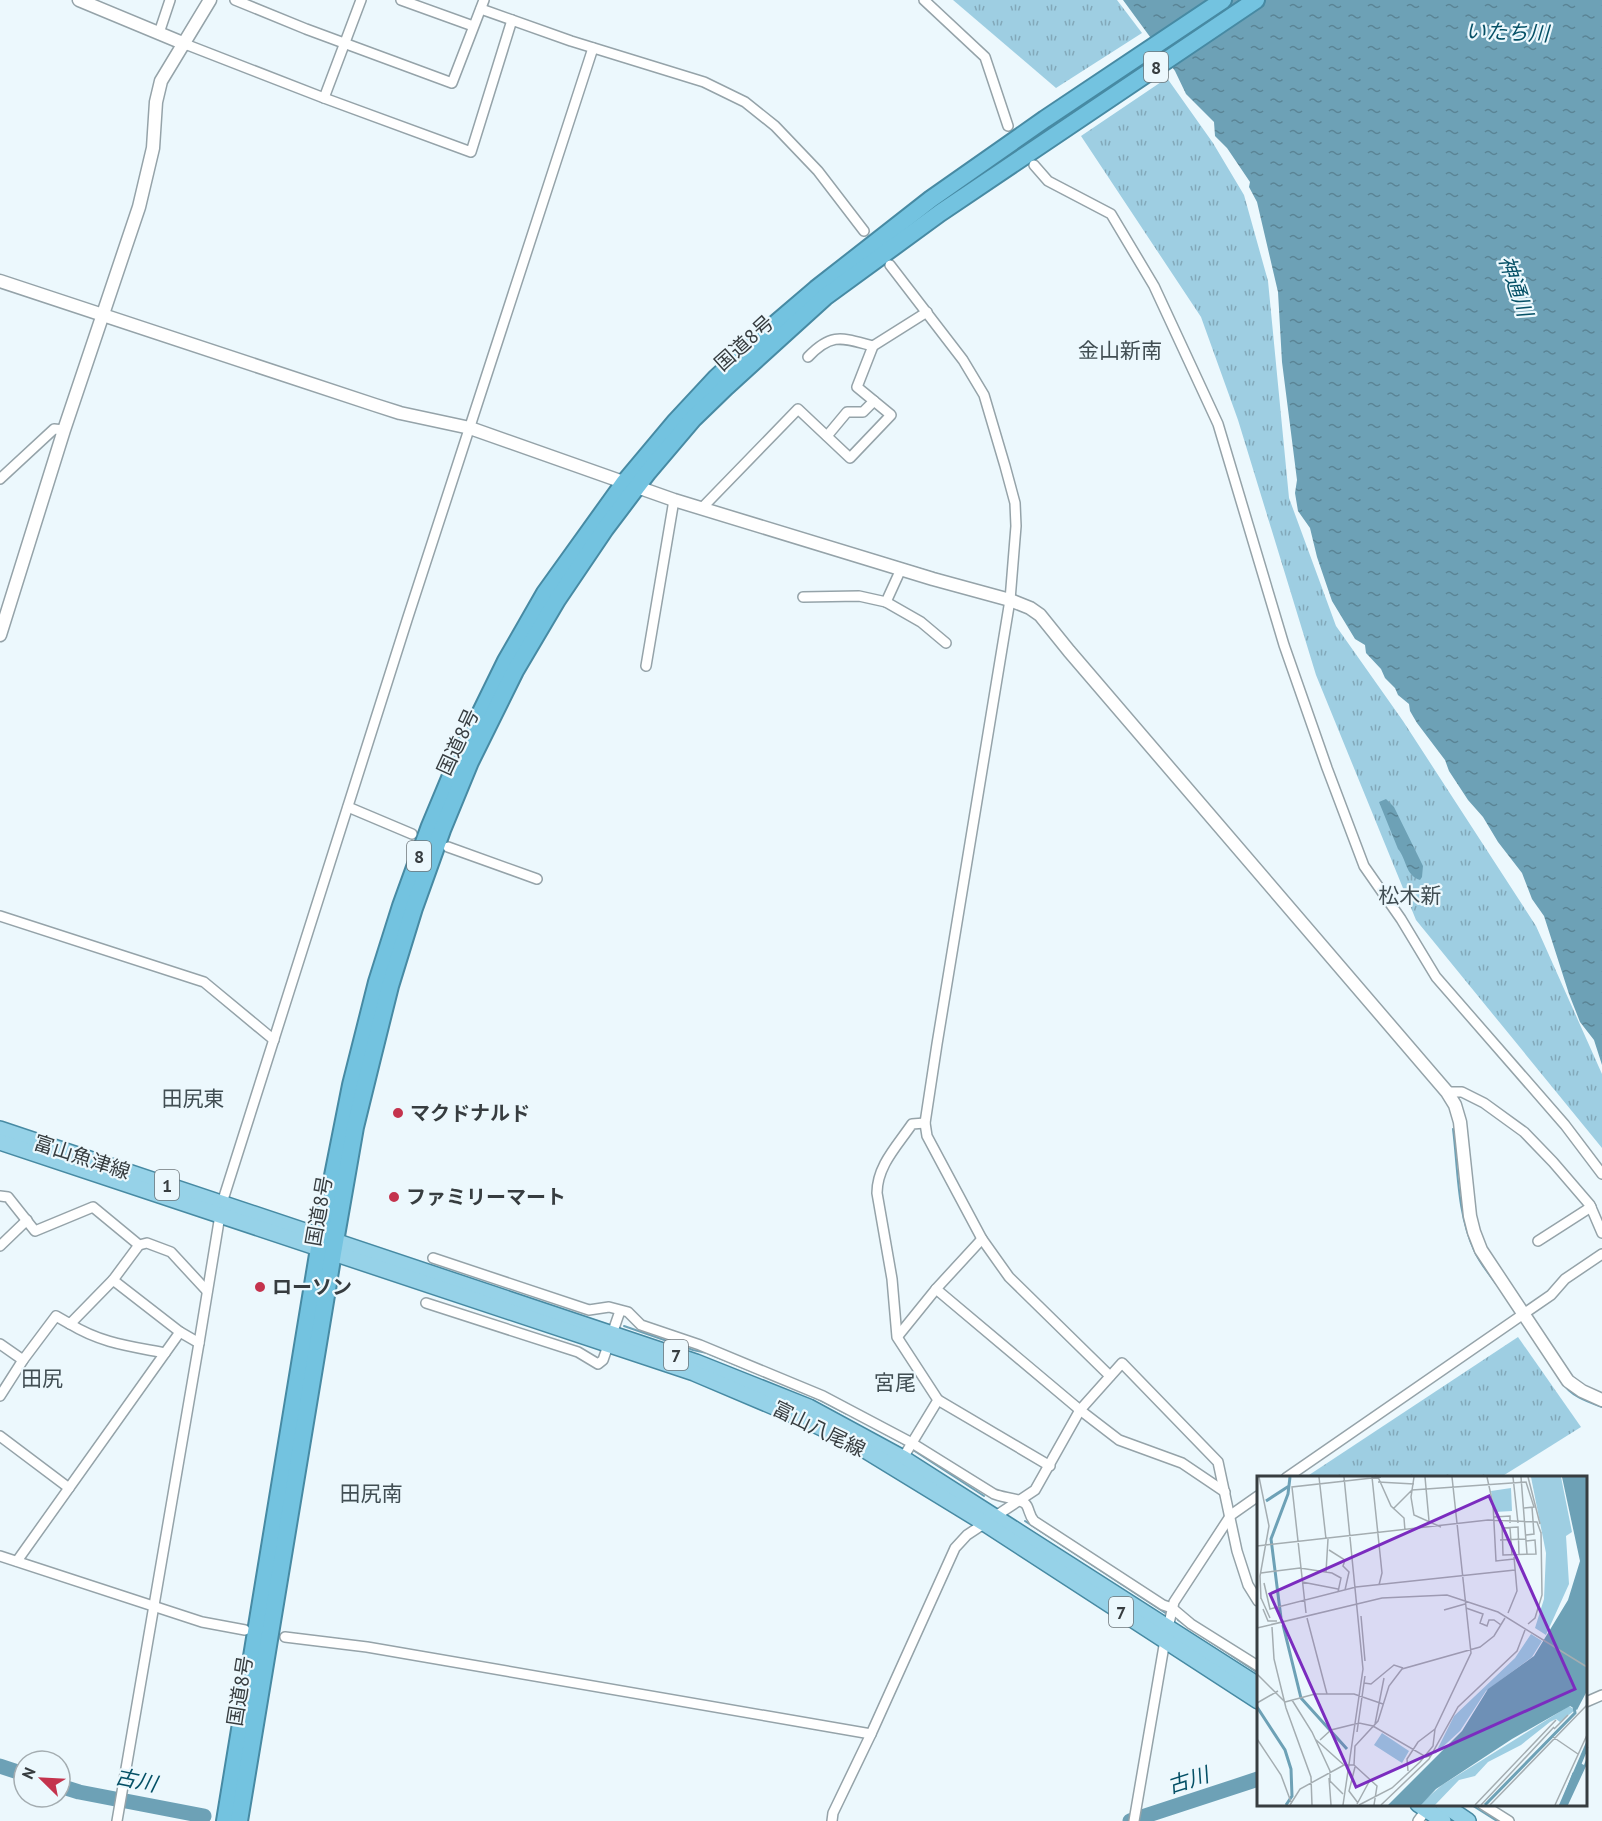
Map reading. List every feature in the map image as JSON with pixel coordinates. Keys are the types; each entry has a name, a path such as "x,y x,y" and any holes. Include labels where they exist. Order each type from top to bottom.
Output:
{"highway":[{"name":"国道8号","path":"239,1821 351,1085 377,982 430,826 458,759 506,661 545,593 631,485 676,421 716,378 816,289 931,199 1045,119 1223,0"},
{"name":"国道8号","path":"631,485 726,387 825,297 940,213 1256,0"},
{"name":"国道8号","path":"225,1821 327,1245"},
{"path":"244,1821 245,1789"},
{"path":"219,1821 229,1798"}],"main road":[{"name":"富山魚津線","path":"0,1129 327,1245"},
{"name":"富山魚津線","path":"0,1142 221,1209"},
{"name":"富山八尾線","path":"327,1245 610,1339 696,1362 809,1407 1167,1634 1257,1684"},
{"name":"富山八尾線","path":"1167,1634 1257,1700"},
{"path":"1446,1806 1468,1821"},
{"path":"1422,1810 1443,1821"}],"street":[{"path":"79,0 324,98 471,152 512,20"},
{"path":"159,33 170,0"},
{"path":"0,635 64,430 139,207 150,167 156,102 161,81 210,0"},
{"path":"235,0 452,83 482,5 512,20 704,82 745,102 774,126 818,171 864,231"},
{"path":"260,11 264,0"},
{"path":"324,98 362,0"},
{"path":"401,0 473,26"},
{"path":"924,0 985,57 1008,126"},
{"path":"117,1821 221,1209 593,48"},
{"path":"1034,165 1048,181 1111,214 1154,286 1218,424 1284,645 1364,866 1401,919 1436,977 1565,1125 1602,1174"},
{"path":"890,265 963,360 984,395 1015,503 1016,526 1010,600 925,1124 927,1136 982,1239 1009,1276 1110,1376"},
{"path":"0,281 400,413 470,428 702,509 1010,600 1030,608 1040,615 1068,651 1447,1092 1460,1122 1470,1216 1481,1250 1569,1381 1582,1391 1602,1400"},
{"path":"702,509 798,409 850,458 891,415 857,387 873,346 927,312"},
{"path":"808,357 818,346 828,340 841,338 873,346"},
{"path":"827,436 847,412 863,412 874,401"},
{"path":"0,479 54,429 64,430"},
{"path":"646,666 674,500"},
{"path":"886,602 901,569"},
{"path":"803,597 859,596 886,602 921,622 946,643"},
{"path":"348,807 412,834"},
{"path":"448,847 537,879"},
{"path":"0,916 204,982 274,1040"},
{"path":"1447,1092 1462,1092 1484,1103 1524,1132 1553,1161 1591,1207 1602,1233"},
{"path":"925,1124 912,1124 885,1162 877,1180 877,1193 892,1279 897,1337 938,1400 1050,1466"},
{"path":"0,1196 8,1197 35,1231 93,1207 139,1245"},
{"path":"1538,1241 1591,1207"},
{"path":"0,1246 27,1220"},
{"path":"897,1337 936,1289 982,1239"},
{"path":"70,1324 113,1280 139,1245 147,1244 171,1252 207,1291"},
{"path":"1290,1476 1551,1295 1565,1279 1602,1254"},
{"path":"433,1258 589,1310 609,1307 628,1312 640,1325 700,1345 823,1396 912,1443 994,1494 1005,1499 1021,1500 1027,1504 1030,1517 1034,1521 1163,1605 1172,1608 1191,1624 1257,1665"},
{"path":"113,1280 180,1332 200,1343"},
{"path":"936,1289 1119,1440 1182,1463 1225,1491"},
{"path":"426,1303 578,1352 598,1364 603,1360 620,1311"},
{"path":"0,1396 23,1360 56,1316 85,1333 108,1342 165,1353"},
{"path":"17,1561 180,1332"},
{"path":"0,1344 23,1360"},
{"path":"832,1821 833,1813 955,1548 967,1535 1035,1490 1080,1410 1122,1363 1218,1462 1237,1551 1248,1585 1257,1599"},
{"path":"900,1463 938,1400"},
{"path":"0,1436 69,1488"},
{"path":"1134,1821 1173,1602 1231,1515 1257,1498"},
{"path":"0,1556 202,1622 245,1630"},
{"path":"285,1637 379,1649 871,1734"},
{"path":"1599,1696 1602,1706"},
{"path":"1485,1806 1509,1821"}],"green space":[{"path":"953,0 1117,0 1142,33 1056,88"},
{"path":"1167,78 1213,143 1244,195 1268,281 1289,498 1336,626 1403,721 1536,926 1602,1074 1602,1148 1416,920 1316,675 1238,420 1201,317 1081,136"},
{"path":"1518,1337 1581,1427 1503,1476 1309,1475"}],"water":[{"path":"1123,0 1602,0 1602,1065 1594,1040 1580,1022 1569,994 1544,916 1532,899 1522,873 1498,842 1483,817 1468,800 1449,771 1445,760 1417,723 1409,704 1398,695 1381,669 1366,653 1365,645 1355,639 1332,601 1310,528 1298,511 1295,493 1297,480 1282,362 1278,292 1257,202 1249,187 1250,182 1227,148 1215,136 1214,122 1186,94 1175,71"},
{"path":"1386,799 1394,807 1423,866 1420,880 1409,871 1398,849 1379,802"}],"waterway":[{"path":"768,523 944,576"},
{"path":"1155,743 1302,914"},
{"path":"1453,1129 1459,1191 1468,1236 1484,1268 1497,1285"},
{"path":"624,1326 707,1353 812,1396 847,1414"},
{"path":"1562,1382 1574,1395 1602,1407"},
{"path":"871,1426 906,1445"},
{"path":"910,1448 984,1496"},
{"path":"1025,1521 1167,1614"},
{"path":"1178,1620 1188,1627"},
{"path":"1203,1637 1257,1672"},
{"name":"古川","path":"0,1766 12,1770"},
{"name":"古川","path":"1130,1821 1257,1779"},
{"name":"古川","path":"72,1790 204,1816"},
{"path":"1473,1806 1497,1821"}],"place":[{"name":"マクドナルド","path":"398,1113"},
{"name":"ファミリーマート","path":"394,1197"},
{"name":"ローソン","path":"260,1287"}],"district":[{"name":"金山新南","path":"1120,350"},
{"name":"松木新","path":"1410,895"},
{"name":"田尻東","path":"193,1098"},
{"name":"田尻","path":"42,1378"},
{"name":"宮尾","path":"895,1382"},
{"name":"田尻南","path":"371,1493"}],"water label":[{"name":"いたち川","path":"1507,32"},
{"name":"神通川","path":"1516,286"}]}
